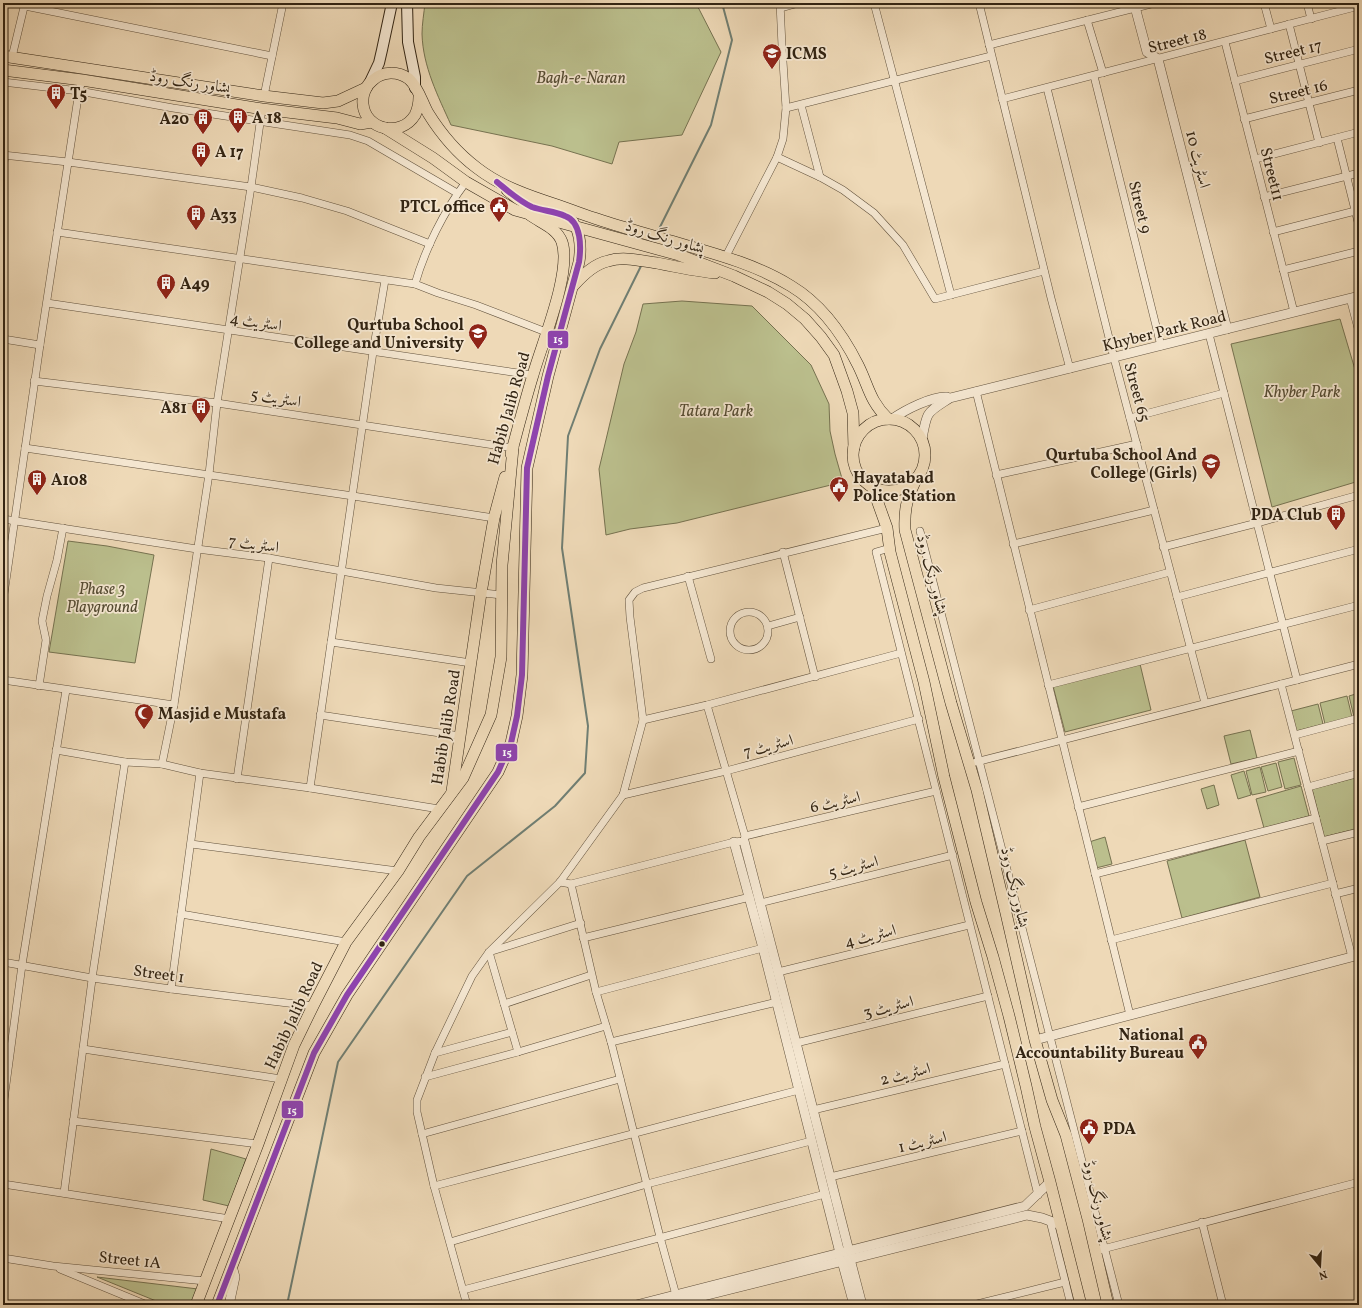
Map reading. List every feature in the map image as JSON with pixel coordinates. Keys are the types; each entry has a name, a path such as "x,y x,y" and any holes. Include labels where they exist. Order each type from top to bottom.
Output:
{"main road":[{"path":"392,3 379,63 368,85 363,102 364,110 372,122 385,128 399,128 412,120 418,107 415,76 408,42 407,3"},
{"name":"پشاور رنگ روڈ","path":"8,57 264,96 323,103 338,101 368,85"},
{"name":"پشاور رنگ روڈ","path":"3,70 82,80 262,109 336,118 360,124 372,122"},
{"path":"368,85 382,74 397,74 410,80 417,92"},
{"name":"پشاور رنگ روڈ","path":"417,92 436,126 455,149 497,182 539,199 617,226 726,256 775,277 793,287 820,310 842,338 858,366 876,406 890,419"},
{"name":"پشاور رنگ روڈ","path":"385,128 433,158 466,182 508,206 528,214 679,255 734,276 768,292 787,304 805,319 834,355 853,413 854,448"},
{"path":"217,1305 314,1053 347,995 498,772 505,759 511,742 517,716 522,675 527,468 548,376 574,285 581,247 580,238 572,220 565,216 524,203 497,182"},
{"name":"Habib Jalib Road","path":"196,1305 230,1219 294,1045 313,1006 346,942 398,871 419,837 439,809 452,794 481,593 494,518 532,375 560,285 563,270 564,253 561,241 556,232 528,214"},
{"path":"574,285 586,272 597,265 608,261 626,259 734,276"},
{"path":"890,419 907,423 918,433 922,439 925,449 925,459 917,478 909,485 891,491 881,490 865,481 857,470 853,457 856,441 866,428 880,420 890,419"},
{"path":"452,794 469,767 491,715 500,657 502,565 513,448"},
{"name":"پشاور رنگ روڈ","path":"917,478 907,500 904,513 905,530 951,703 974,762 977,790 1035,1040 1052,1100 1066,1135 1100,1250 1108,1305"},
{"path":"510,480 527,479"},
{"path":"872,486 887,528 890,548 924,682 944,777 972,887 1009,1016 1035,1127 1081,1305"}],"street":[{"path":"264,96 283,3"},
{"path":"726,256 777,157 783,139 786,108 780,5 799,3"},
{"path":"874,3 951,295"},
{"path":"979,3 1044,271 1070,369"},
{"path":"989,45 1135,6 1155,3"},
{"path":"1264,3 1271,29"},
{"path":"1307,3 1311,18"},
{"path":"8,57 25,5 272,56"},
{"name":"اسٹریٹ 10","path":"1135,6 1147,52 1158,59 1227,329"},
{"name":"Street 18","path":"1002,99 1225,42 1311,18 1347,6 1359,6"},
{"path":"1087,20 1103,73"},
{"path":"1289,24 1319,143"},
{"name":"Street11","path":"1225,42 1294,312"},
{"name":"Street 17","path":"1235,81 1359,49"},
{"path":"786,108 991,56"},
{"name":"Street 9","path":"1094,76 1161,346"},
{"path":"3,602 34,381 79,91 82,80"},
{"path":"3,82 79,91 173,108 350,135 368,141 458,193"},
{"name":"Street 65","path":"1047,88 1114,358 1205,703"},
{"name":"Street 16","path":"1244,119 1359,90"},
{"path":"801,105 820,176"},
{"path":"162,764 174,705 209,474 217,403 239,259 252,187 262,109"},
{"path":"1255,159 1359,132"},
{"path":"1336,138 1357,211 1359,226"},
{"path":"3,170 4,155 68,162 252,187 302,198 347,211 430,244"},
{"path":"777,157 820,176 874,212 903,245 935,299 1044,271"},
{"path":"1264,197 1359,173"},
{"path":"415,284 421,264 430,244 458,193 466,182"},
{"path":"1273,232 1357,211"},
{"path":"57,232 415,284 476,305 546,332"},
{"path":"1283,270 1359,251"},
{"path":"310,788 330,642 385,280"},
{"path":"1355,297 1359,332"},
{"name":"Khyber Park Road","path":"950,398 1355,297"},
{"name":"اسٹریٹ 4","path":"47,303 532,375"},
{"path":"1209,334 1297,680"},
{"path":"3,339 40,345"},
{"name":"اسٹریٹ 5","path":"34,381 217,403 513,448"},
{"path":"976,391 1130,1015"},
{"path":"1130,418 1224,393"},
{"path":"890,419 906,410 928,401 942,397 950,398"},
{"path":"922,439 925,421 928,414 933,408 950,398"},
{"path":"996,475 1137,444"},
{"path":"25,448 209,474 494,518"},
{"path":"1163,547 1359,496"},
{"path":"1013,544 1154,510"},
{"name":"اسٹریٹ 7","path":"3,519 197,549 269,558 436,588 502,595"},
{"path":"39,686 46,640 42,620 47,596 58,560 63,528"},
{"path":"467,1305 434,1186 417,1112 417,1100 435,1053 472,976 489,952 560,882 623,795 643,720 629,600 635,592 643,588 784,552 887,528"},
{"path":"920,531 974,762 1033,971 1100,1250 1119,1305"},
{"path":"890,548 876,552 1038,1195"},
{"path":"1177,597 1359,549"},
{"path":"784,552 814,677"},
{"path":"237,779 269,558"},
{"path":"1029,610 1170,572"},
{"path":"688,576 711,660"},
{"path":"1048,685 1359,605"},
{"path":"744,612 756,613 761,616 768,626 768,633 763,644 752,650 745,650 739,647 731,638 731,625 734,620 744,612"},
{"path":"768,626 800,617"},
{"path":"330,642 471,663"},
{"path":"643,720 707,705 901,653"},
{"path":"974,762 1359,664"},
{"path":"3,680 174,705"},
{"path":"1035,1040 1355,956 1332,883 1281,684"},
{"path":"3,1107 22,965 66,690"},
{"path":"707,705 744,838 778,972 799,1090 824,1194 862,1305"},
{"path":"320,715 460,736"},
{"path":"1295,735 1359,718"},
{"name":"اسٹریٹ 7","path":"623,795 726,771 919,719"},
{"path":"56,750 125,762 162,764 200,773 310,788 439,809"},
{"path":"1078,807 1299,751"},
{"path":"64,1193 92,978 125,762"},
{"path":"171,989 200,773"},
{"path":"1308,787 1359,774"},
{"name":"اسٹریٹ 6","path":"571,884 734,842 744,838 936,791"},
{"path":"1095,874 1316,818"},
{"path":"1322,841 1359,832"},
{"path":"734,842 750,896 777,1002 796,1043 830,1177 854,1305"},
{"path":"191,844 398,871"},
{"name":"اسٹریٹ 5","path":"760,903 953,855"},
{"path":"560,882 571,884 596,992 611,1042 677,1301"},
{"path":"1111,940 1332,883"},
{"path":"1336,894 1359,888"},
{"path":"583,938 750,896"},
{"path":"181,914 346,942"},
{"path":"489,952 581,923"},
{"name":"اسٹریٹ 4","path":"778,972 969,925"},
{"path":"596,992 763,948"},
{"path":"489,952 518,1052"},
{"name":"Street 1","path":"3,962 92,978 313,1006"},
{"path":"504,1004 592,975"},
{"name":"اسٹریٹ 3","path":"796,1043 988,996"},
{"path":"611,1042 777,1002"},
{"path":"425,1077 606,1026"},
{"path":"435,1053 512,1032"},
{"path":"83,1049 281,1079"},
{"name":"اسٹریٹ 2","path":"813,1110 1004,1064"},
{"path":"422,1134 620,1078"},
{"path":"434,1186 799,1090"},
{"path":"73,1121 258,1144"},
{"name":"اسٹریٹ 1","path":"830,1177 1022,1131"},
{"path":"450,1242 647,1184 811,1141"},
{"path":"668,1305 677,1301 1025,1206 1050,1182"},
{"path":"1100,1250 1359,1182"},
{"path":"3,1184 230,1219"},
{"path":"463,1290 824,1194"},
{"path":"845,1256 1027,1215 1060,1225"},
{"path":"1050,1221 1071,1305"},
{"path":"1202,1222 1224,1305"},
{"name":"Street 1A","path":"3,1258 53,1266 205,1281"},
{"name":"Street 1A","path":"53,1266 147,1305"},
{"path":"229,1305 235,1277 232,1266"},
{"path":"973,1305 1065,1282"},
{"path":"636,1305 677,1301"}],"green space":[{"name":"Bagh-e-Naran","path":"425,3 694,3 699,9 721,52 682,135 619,142 612,164 552,146 451,125 432,81 425,58 422,34"},
{"name":"Tatara Park","path":"682,301 752,306 811,365 829,404 830,431 843,482 677,523 630,529 606,535 599,469 624,364 636,332 643,304"},
{"name":"Khyber Park","path":"1340,319 1359,383 1359,481 1272,507 1231,344"},
{"name":"Phase 3 Playground","path":"68,541 107,546 154,555 135,663 49,652"},
{"path":"1140,664 1151,710 1065,732 1053,686"},
{"path":"1359,693 1359,715 1354,717 1349,696"},
{"path":"1347,696 1352,717 1325,724 1320,703"},
{"path":"1318,704 1323,724 1296,731 1291,711"},
{"path":"1250,730 1257,758 1231,764 1224,736"},
{"path":"1294,758 1301,785 1285,789 1278,762"},
{"path":"1276,763 1282,787 1268,791 1261,767"},
{"path":"1260,767 1266,792 1252,795 1246,771"},
{"path":"1244,771 1251,795 1238,799 1231,775"},
{"path":"1359,777 1359,828 1324,837 1312,789"},
{"path":"1214,785 1219,805 1207,809 1201,789"},
{"path":"1301,786 1309,816 1264,828 1256,799"},
{"path":"1105,837 1112,864 1096,868 1089,842"},
{"path":"1245,840 1260,897 1182,918 1167,861"},
{"path":"211,1149 246,1159 229,1206 203,1200"},
{"path":"97,1277 198,1289 194,1305 166,1305"}],"waterway":[{"path":"657,233 711,125 732,40 722,3"},
{"path":"287,1305 338,1062 467,876 555,806 585,773 588,726 562,548 568,436 600,349 642,264"}],"transit line":[{"name":"15","path":"217,1305 314,1053 347,995 498,772 511,743 517,716 522,675 527,468 548,376 579,262 580,243 575,224 571,219 557,213 527,205 497,182"}],"place":[{"name":"ICMS","path":"772,70"},
{"name":"T5","path":"56,110"},
{"name":"A 18","path":"238,134"},
{"name":"A20","path":"203,135"},
{"name":"A 17","path":"201,168"},
{"name":"PTCL office","path":"499,223"},
{"name":"A33","path":"196,231"},
{"name":"A49","path":"166,300"},
{"name":"Qurtuba School College and University","path":"478,350"},
{"name":"A81","path":"201,424"},
{"name":"Qurtuba School And College (Girls)","path":"1211,480"},
{"name":"A108","path":"37,496"},
{"name":"Hayatabad Police Station","path":"839,503"},
{"name":"PDA Club","path":"1336,531"},
{"name":"Masjid e Mustafa","path":"144,730"},
{"name":"National Accountability Bureau","path":"1198,1060"},
{"name":"PDA","path":"1089,1145"}]}
